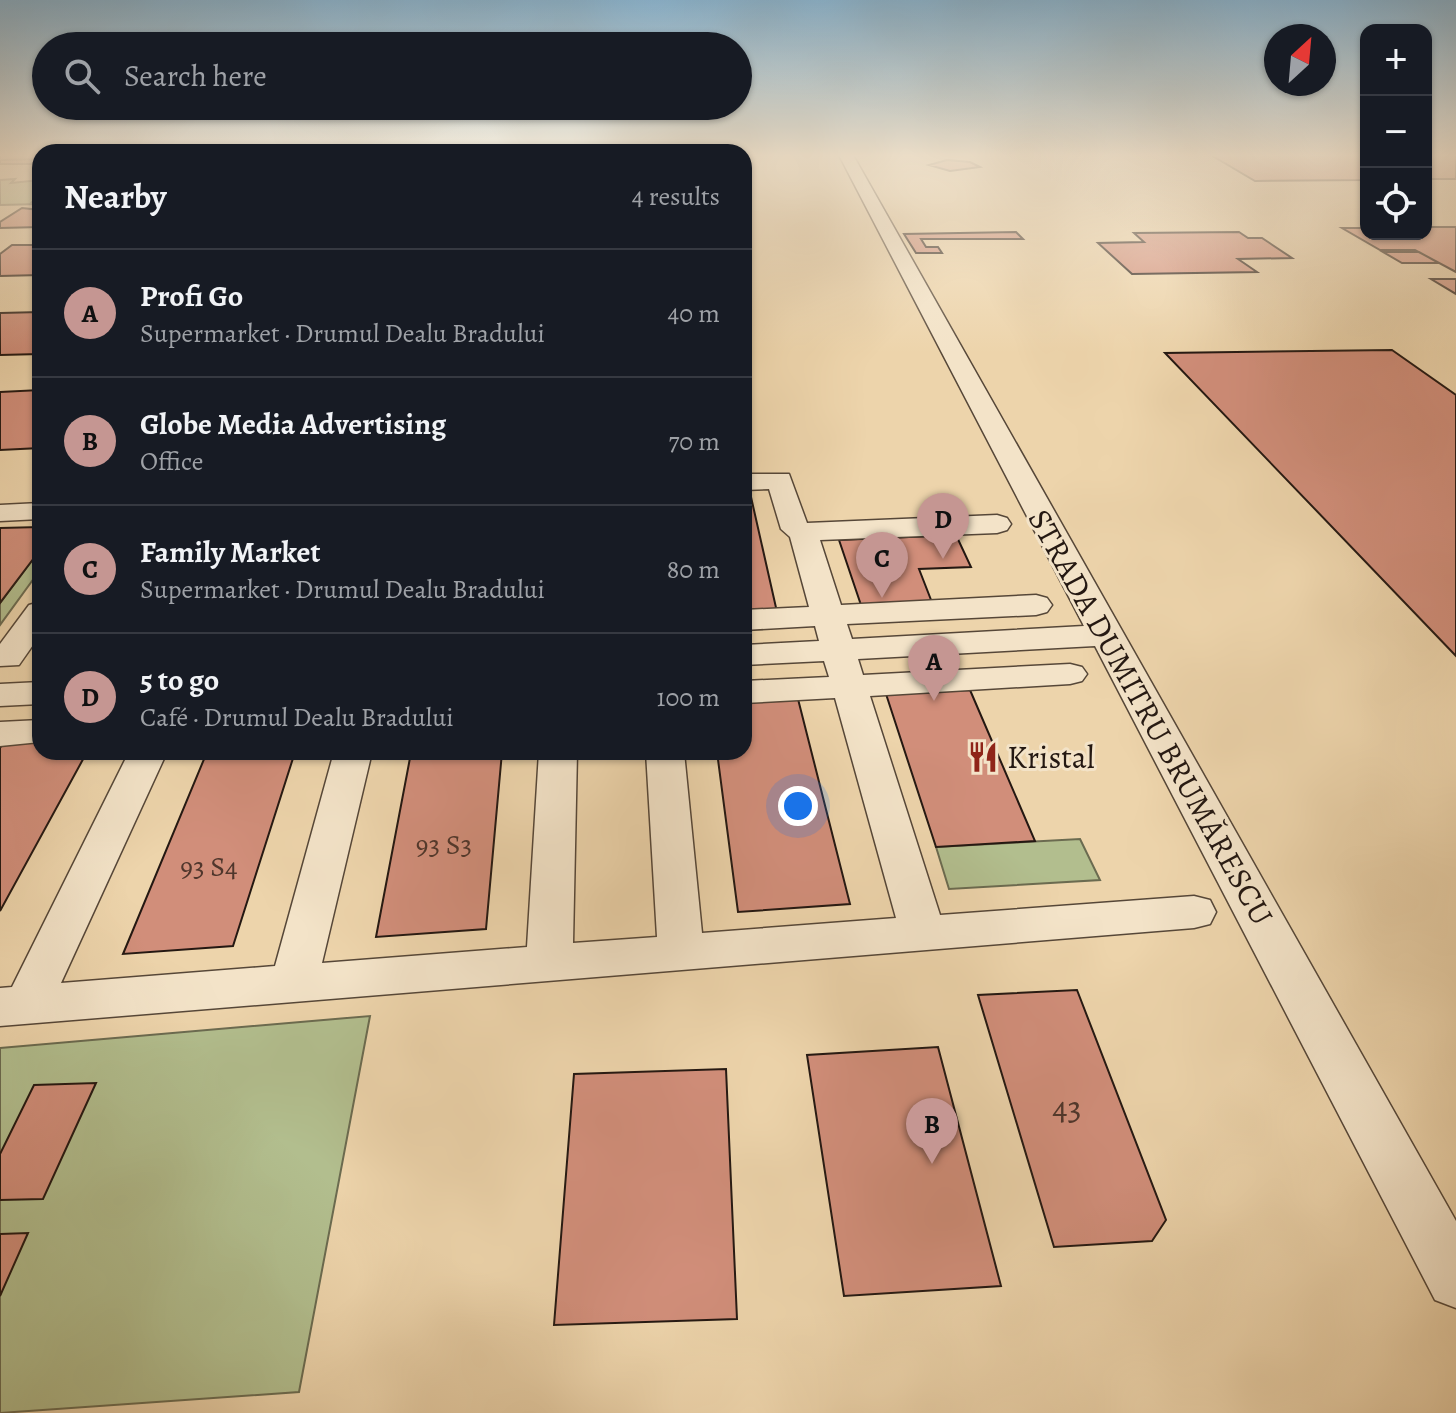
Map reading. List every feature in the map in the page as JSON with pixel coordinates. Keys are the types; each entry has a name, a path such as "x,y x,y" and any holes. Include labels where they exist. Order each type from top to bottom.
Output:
{"street":[{"name":"STRADA DUMITRU BRUMĂRESCU","path":"882,221 1456,1279"},
{"path":"752,482 780,480 795,529 803,532 997,524"},
{"path":"0,513 32,511"},
{"path":"803,532 923,933"},
{"path":"752,689 838,651 1036,605"},
{"path":"752,623 838,651 1070,674"},
{"path":"16,658 32,627"},
{"path":"752,655 1106,635"},
{"path":"0,695 32,693"},
{"path":"0,734 32,732"},
{"path":"13,1006 144,760"},
{"path":"294,983 351,760"},
{"path":"549,963 558,760"},
{"path":"666,760 681,953"},
{"path":"13,1006 1194,912"}],"green space":[{"path":"32,561 32,581 0,625 0,603"},
{"path":"1080,839 1100,880 949,889 936,847"},
{"path":"370,1016 299,1392 0,1413 0,1048"}],"building":[{"path":"32,221 32,227 0,228 0,222"},
{"path":"1432,227 1456,227 1456,272 1415,250 1380,250 1363,240 1432,240"},
{"path":"1342,228 1360,228 1360,238"},
{"path":"1016,232 1023,239 921,239 926,247 938,247 942,253 916,253 904,234"},
{"path":"1239,232 1248,238 1262,238 1292,258 1238,259 1257,272 1132,274 1098,243 1144,242 1134,233"},
{"path":"12,245 32,245 32,275 0,276 0,254"},
{"path":"1383,252 1419,252 1439,263 1402,263"},
{"path":"1431,279 1456,279 1456,294"},
{"path":"32,312 32,354 0,355 0,313"},
{"path":"1392,350 1456,395 1456,656 1165,353"},
{"path":"32,390 32,448 0,450 0,392"},
{"path":"752,501 777,612 752,614"},
{"path":"32,527 32,561 0,603 0,528"},
{"path":"956,535 971,567 919,569 933,605 862,608 839,540"},
{"path":"970,690 1035,841 936,847 886,694"},
{"path":"798,699 850,904 738,912 718,760 752,760 752,702"},
{"path":"32,740 32,760 83,760 0,911 0,748 4,742"},
{"path":"204,760 292,760 233,946 123,954"},
{"path":"410,760 501,760 486,929 376,937"},
{"path":"1077,990 1166,1220 1152,1241 1054,1247 978,995"},
{"path":"938,1047 1001,1286 844,1296 807,1055"},
{"path":"726,1069 737,1319 554,1325 574,1074"},
{"path":"96,1083 43,1199 0,1200 0,1154 34,1085"},
{"path":"28,1233 0,1296 0,1234"}],"place":[{"name":"5 to go","path":"943,559"},
{"name":"Family Market","path":"882,598"},
{"name":"Profi Go","path":"934,701"},
{"name":"Kristal","path":"983,757"},
{"name":"Globe Media Advertising","path":"932,1164"}]}
